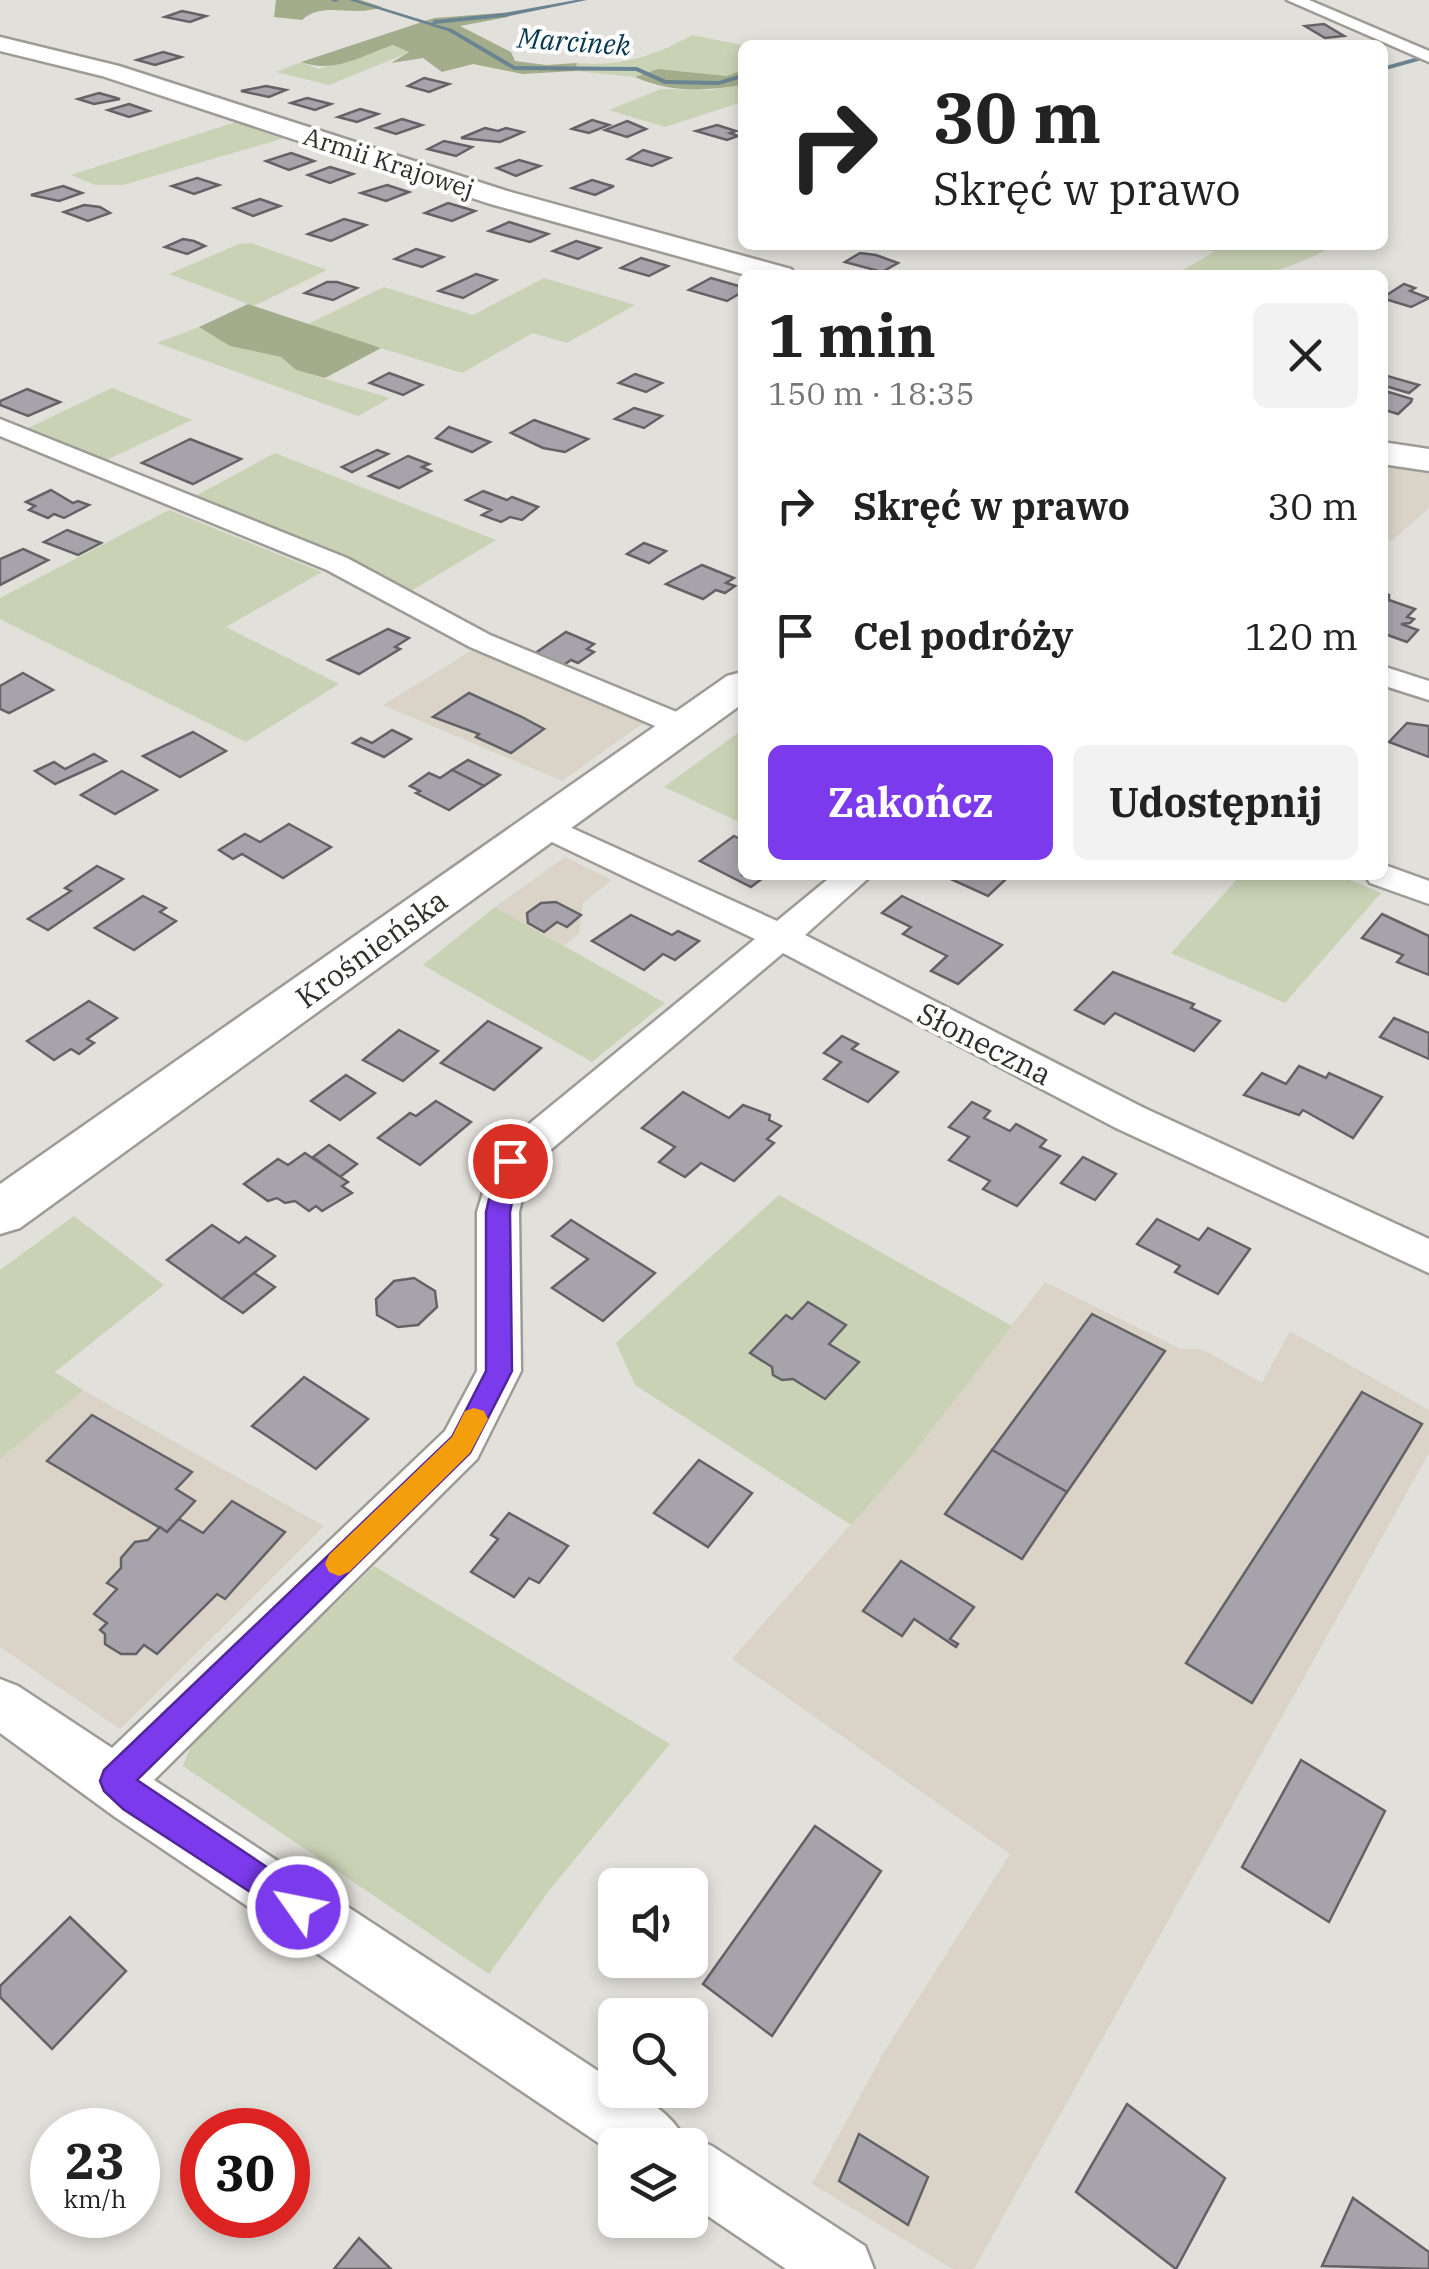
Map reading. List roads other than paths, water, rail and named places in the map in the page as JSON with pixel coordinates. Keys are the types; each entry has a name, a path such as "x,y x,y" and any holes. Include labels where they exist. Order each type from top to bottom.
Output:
{"street":[{"path":"1295,0 1421,54"},
{"name":"Armii Krajowej","path":"0,44 110,71 498,196 762,270"},
{"path":"0,427 337,564 480,641 685,727"},
{"path":"1388,677 1429,692"},
{"name":"Krośnieńska","path":"0,1213 738,688"},
{"name":"Słoneczna","path":"543,825 780,937 1130,1118 1429,1257"},
{"path":"1388,877 1429,894"},
{"path":"115,1781 461,1445 499,1371 498,1212 510,1161 849,880"},
{"path":"0,1703 134,1798 630,2128"},
{"path":"708,2180 842,2269"}],"waterway":[{"name":"Marcinek","path":"352,0 450,30 514,68 637,69 665,82 719,83 738,77"},
{"path":"434,22 504,15 584,0"},
{"name":"Marcinek","path":"1388,67 1429,56"}]}
